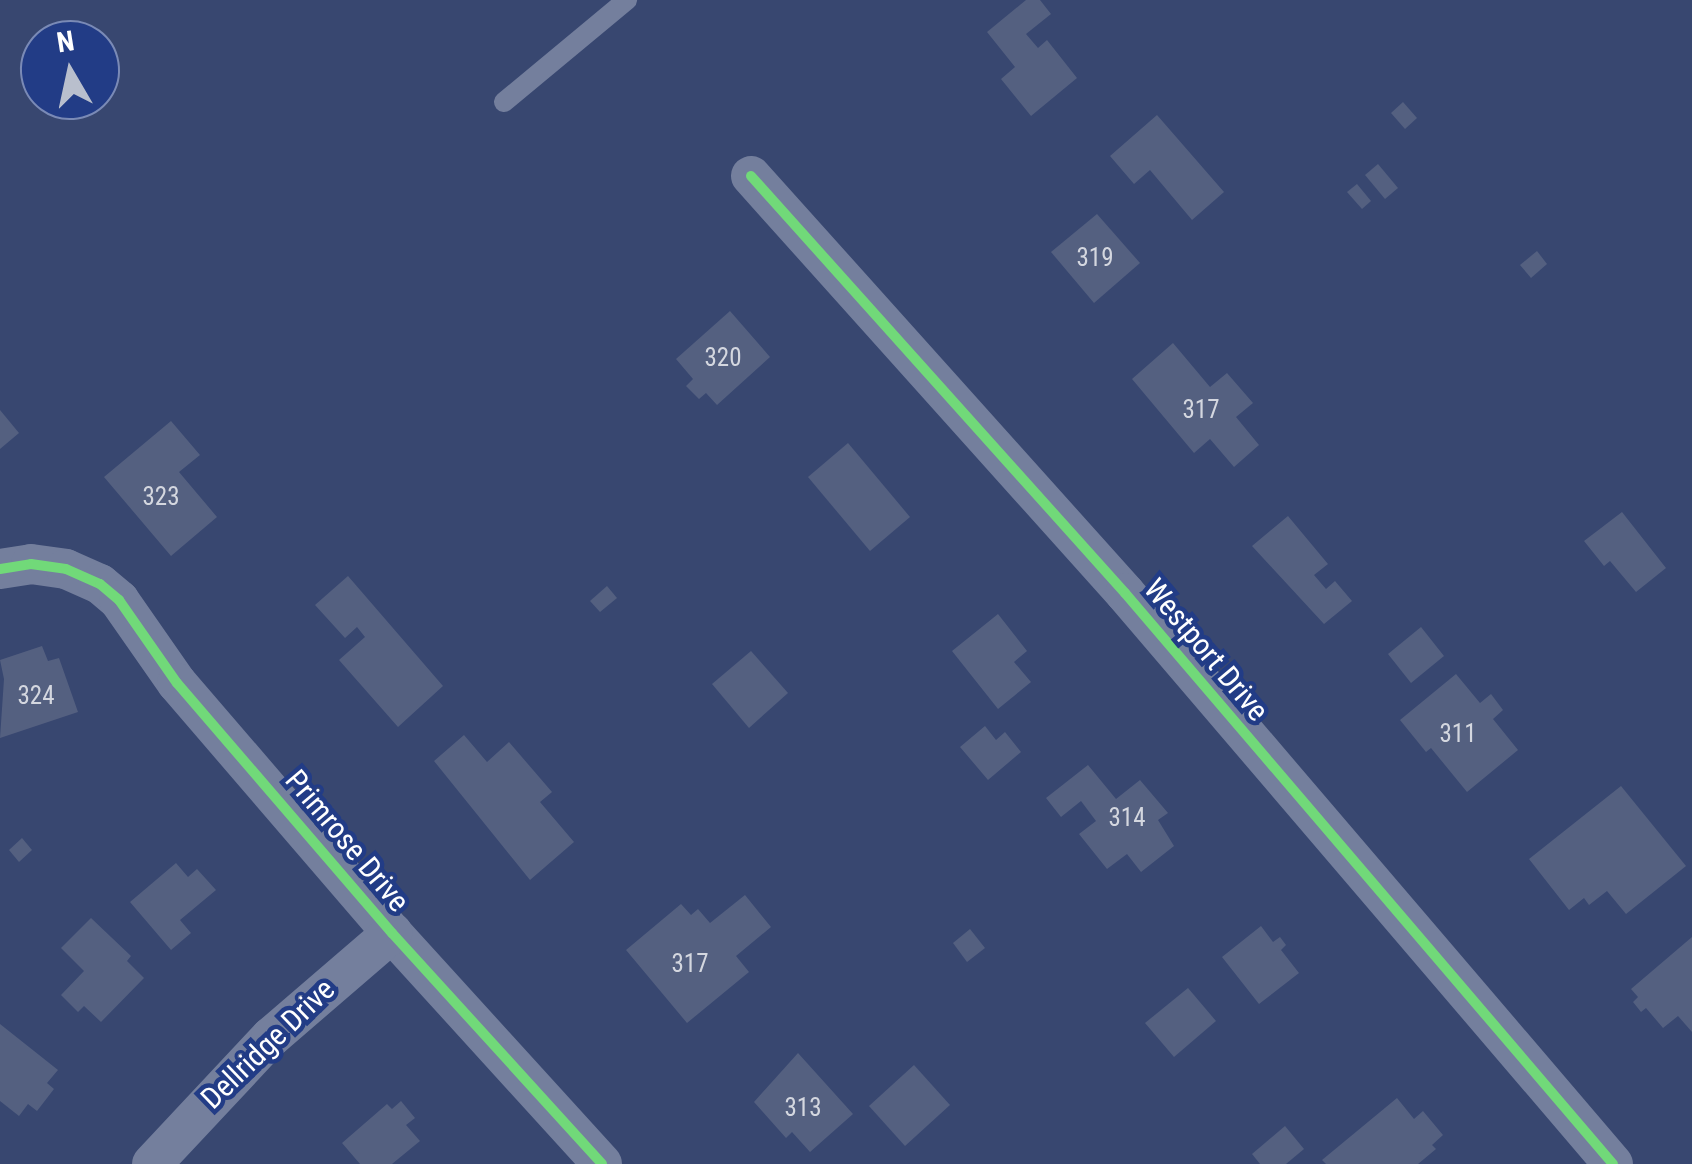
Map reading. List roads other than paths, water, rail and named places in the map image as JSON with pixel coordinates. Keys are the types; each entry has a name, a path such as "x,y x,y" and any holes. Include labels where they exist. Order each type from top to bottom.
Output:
{"street":[{"name":"Westport Drive","path":"752,176 1124,592 1614,1164"},
{"name":"Primrose Drive","path":"0,569 31,564 48,567 100,584 119,600 177,682 392,933 602,1164"},
{"name":"Dellridge Drive","path":"152,1164 270,1038 392,933"}],"lane":[{"path":"504,102 627,0"}]}
